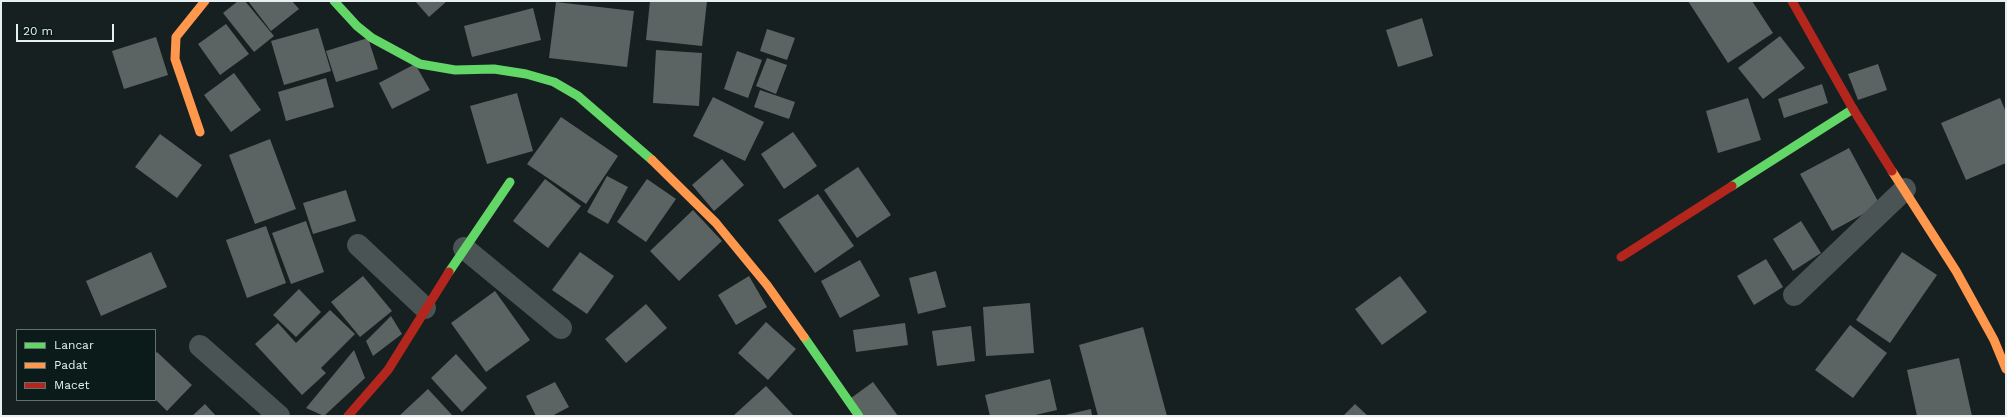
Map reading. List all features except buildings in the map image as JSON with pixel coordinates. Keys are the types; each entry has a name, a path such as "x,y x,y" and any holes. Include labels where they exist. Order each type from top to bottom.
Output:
{"street":[{"path":"200,132 175,59 176,37 205,1"},
{"path":"334,1 357,26 372,38 420,64 455,70 494,69 526,74 554,82 578,96 656,164 716,223 767,284 859,416"},
{"path":"1792,1 1854,109 1960,278 1994,340 2006,369"},
{"path":"1621,257 1854,109"},
{"path":"348,416 388,370 425,308 464,248 510,182"},
{"path":"1794,295 1905,189"},
{"path":"358,244 425,308"},
{"path":"464,248 561,328"},
{"path":"200,346 279,416"}],"traffic: fast":[{"path":"334,1 357,26 372,38 420,64 455,70 494,69 526,74 554,82 578,96 652,160"},
{"path":"1732,186 1853,109"},
{"path":"449,272 510,182"},
{"path":"804,337 859,416"}],"traffic: slow":[{"path":"200,132 175,59 176,37 205,1"},
{"path":"652,160 716,223 767,285 804,337"},
{"path":"1892,171 1956,271 1994,340 2006,369"}],"traffic: jam":[{"path":"1792,1 1853,109 1892,171"},
{"path":"1621,257 1732,186"},
{"path":"348,416 388,370 449,272"}]}
